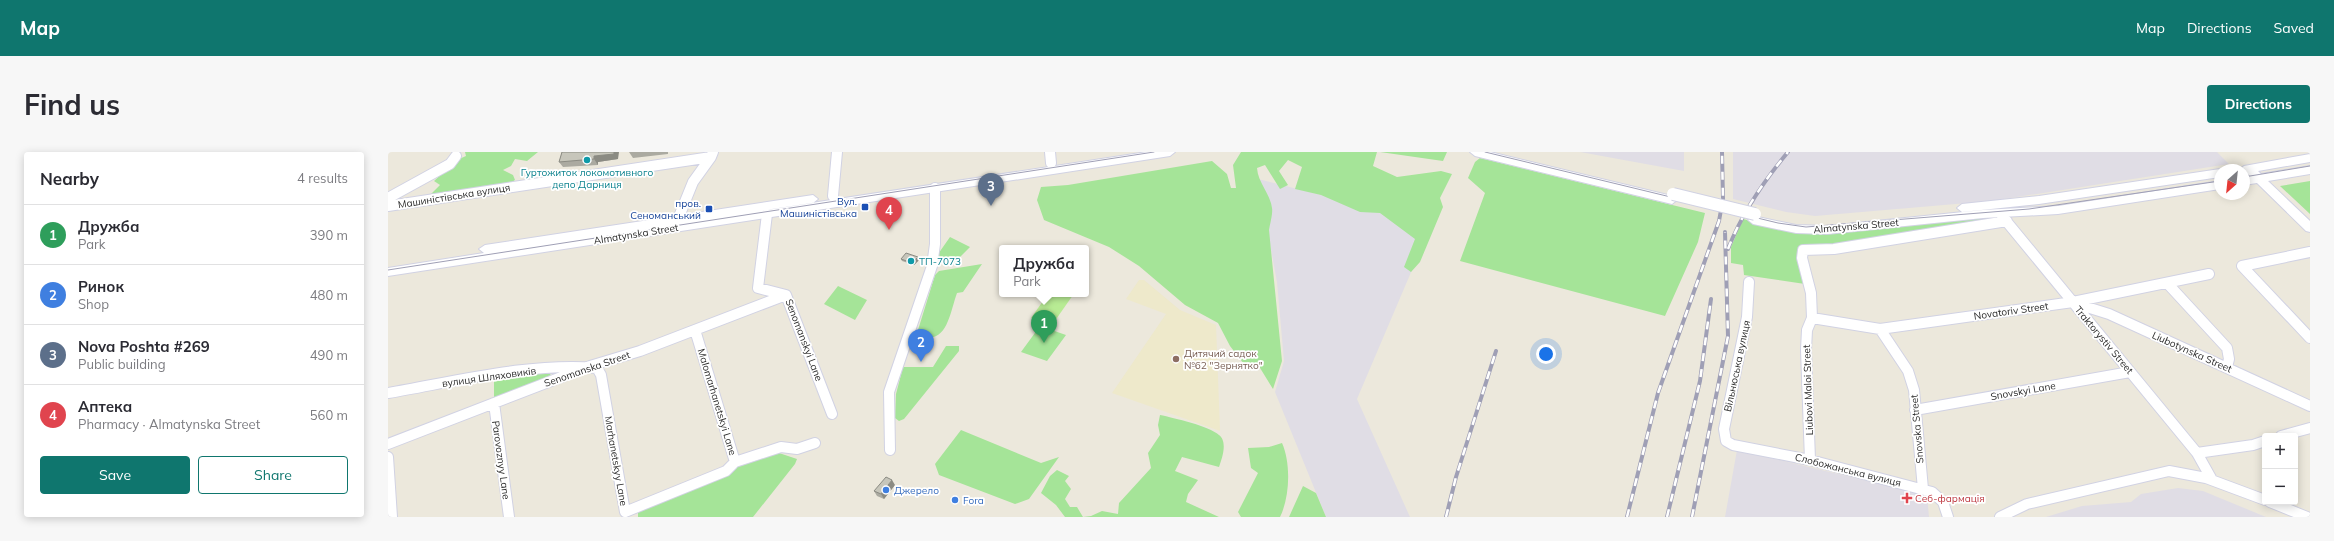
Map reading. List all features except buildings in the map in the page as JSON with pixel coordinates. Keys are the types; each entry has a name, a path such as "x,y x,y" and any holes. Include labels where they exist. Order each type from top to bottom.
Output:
{"street":[{"path":"833,196 837,152"},
{"name":"Almatynska Street","path":"388,264 833,196 1050,158 1122,152"},
{"name":"Almatynska Street","path":"388,272 1170,152"},
{"name":"Almatynska Street","path":"1475,152 1672,197 1754,217 1779,226 1814,230 2004,218"},
{"name":"Almatynska Street","path":"1502,152 1672,197"},
{"name":"Машиністівська вулиця","path":"388,206 712,154"},
{"name":"Машиністівська вулиця","path":"678,219 693,182 712,154"},
{"path":"388,198 450,164 456,156"},
{"path":"2250,168 2310,158"},
{"path":"2250,180 2310,170"},
{"path":"2250,172 2259,178 2310,228"},
{"name":"Almatynska Street","path":"1754,217 1820,223 1993,205 2214,174"},
{"name":"Almatynska Street","path":"1803,250 1834,249 2004,218 2214,186"},
{"path":"890,450 889,392 932,266 935,244 935,188"},
{"name":"Traktorystiv Street","path":"1993,205 2197,453 2211,478"},
{"name":"Senomanskyi Lane","path":"768,214 758,288 786,295 832,414"},
{"name":"Liubovi Maloi Street","path":"1803,250 1802,258 1811,293 1812,318 1807,330 1806,350 1810,460"},
{"path":"2310,252 2242,266 2310,338"},
{"name":"Novatoriv Street","path":"1812,318 1880,329 2073,302 2208,274"},
{"name":"Вільнюська вулиця","path":"1733,445 1727,441 1724,436 1724,429 1747,317 1749,282"},
{"path":"2167,283 2227,348 2230,359 2227,367"},
{"name":"Senomanska Street","path":"388,444 590,366 694,330 786,295"},
{"name":"Liubotynska Street","path":"2073,302 2109,314 2310,406"},
{"name":"Snovska Street","path":"1880,329 1908,371 1914,390 1923,489"},
{"name":"Malomarhanetskyi Lane","path":"694,330 735,462 781,447 797,449 815,443"},
{"name":"вулиця Шляховиків","path":"388,393 504,373 590,366"},
{"name":"Marhanetskyy Lane","path":"590,366 597,368 601,375 625,512 726,471 735,462"},
{"name":"Snovskyi Lane","path":"1915,410 2130,372"},
{"name":"Parovoznyy Lane","path":"494,403 509,517"},
{"path":"2292,433 2310,428"},
{"path":"2197,453 2253,445 2262,442"},
{"name":"Слобожанська вулиця","path":"1733,445 1810,460 1923,489 1940,497 1946,506 1948,517"},
{"path":"388,457 392,517"},
{"path":"2000,517 2028,504 2169,471 2189,473 2211,478 2262,499"},
{"path":"2277,505 2307,517"}],"shaded area":[{"path":"1580,152 1684,152 1684,171"},
{"path":"1733,152 2217,152 2229,164 2214,164 2214,166 1991,201 1815,216 1786,212 1733,199"},
{"path":"1258,179 1432,223 1357,399 1410,517 1326,517 1275,392 1284,361 1277,282"},
{"name":"Дитячий садок №62 \"Зернятко\"","path":"1139,280 1144,280 1180,310 1216,325 1220,431 1112,393 1166,314 1126,299"},
{"path":"1737,450 1927,495 1929,517 1725,517"},
{"path":"2178,488 2203,491 2266,517 2046,517 2082,506 2131,502 2141,494"}],"green space":[{"path":"465,152 538,152 527,161 515,159 511,166 503,170 513,175 515,180 504,187 435,198 431,194 440,185 434,181 457,160 466,156"},
{"path":"1241,152 1377,152 1373,166 1397,177 1441,171 1452,174 1440,198 1443,207 1420,262 1411,272 1404,267 1415,239 1380,213 1360,212 1321,195 1295,189 1302,167 1288,160 1279,171 1288,185 1280,189 1265,165 1257,168 1259,178 1269,198 1272,210 1269,230 1282,361 1273,389 1257,363 1244,364 1230,346 1218,323 1185,305 1139,266 1109,247 1044,220 1037,200 1041,187 1068,185 1212,161 1227,174 1231,188 1236,188 1233,165"},
{"path":"1380,152 1447,152 1443,161"},
{"path":"1480,158 1705,213 1698,242 1665,316 1460,261 1485,193 1468,178 1475,162"},
{"path":"2310,181 2310,214 2280,186"},
{"path":"1984,218 1995,220 1827,246 1801,246 1797,251 1805,284 1744,275 1743,265 1731,263 1731,247 1743,219 1792,231"},
{"path":"950,237 970,247 954,263 936,257"},
{"path":"982,264 963,292 957,293 946,326 941,332 936,336 928,337 919,335 918,330 935,275 939,271"},
{"path":"838,286 867,300 855,320 824,304"},
{"path":"1046,297 1072,297 1052,325 1031,318"},
{"path":"1040,326 1066,335 1047,361 1021,352"},
{"path":"946,346 959,346 959,351 904,419 899,421 895,418 896,394 903,367 933,367"},
{"path":"551,372 549,380 494,400 494,377"},
{"path":"1160,415 1208,428 1222,438 1224,450 1219,467 1182,457 1175,471 1198,480 1188,494 1186,502 1219,517 1083,517 1091,516 1102,511 1118,514 1119,503 1151,468 1148,453 1160,435 1158,425"},
{"path":"961,430 1041,463 1059,457 1029,499 1015,504 939,475 935,464"},
{"path":"1282,443 1287,460 1288,480 1286,500 1280,517 1241,517 1238,512 1258,473 1251,468 1248,448 1269,447"},
{"path":"779,453 797,459 795,464 753,517 638,517 638,511 718,480 734,468"},
{"path":"1057,470 1069,476 1065,481 1071,489 1065,499 1070,507 1077,507 1083,517 1065,517 1056,505 1041,493 1050,476"},
{"path":"1303,486 1316,493 1326,517 1289,517"}],"tram line":[{"path":"388,270 1154,152"},
{"path":"1485,152 1778,223 1806,227 2029,209 2214,182"},
{"path":"2250,176 2310,166"}],"railway":[{"path":"1627,517 1658,393 1719,221 1723,199 1722,152"},
{"path":"1728,249 1754,198 1788,152"},
{"path":"1692,517 1728,336 1725,232"},
{"path":"1667,517 1700,381 1711,299"},
{"path":"1446,517 1456,477 1496,351"}],"place":[{"name":"Гуртожиток локомотивного депо Дарниця","path":"587,160"},
{"name":"Nova Poshta #269","path":"991,206"},
{"name":"Вул. Машиністівська","path":"865,207"},
{"name":"пров. Сеноманський","path":"709,209"},
{"name":"Аптека","path":"889,230"},
{"name":"ТП-7073","path":"911,261"},
{"name":"Дружба","path":"1044,343"},
{"name":"Дитячий садок №62 \"Зернятко\"","path":"1176,359"},
{"name":"Ринок","path":"921,362"},
{"name":"Джерело","path":"886,490"},
{"name":"Себ-фармація","path":"1907,498"},
{"name":"Fora","path":"955,500"}]}
